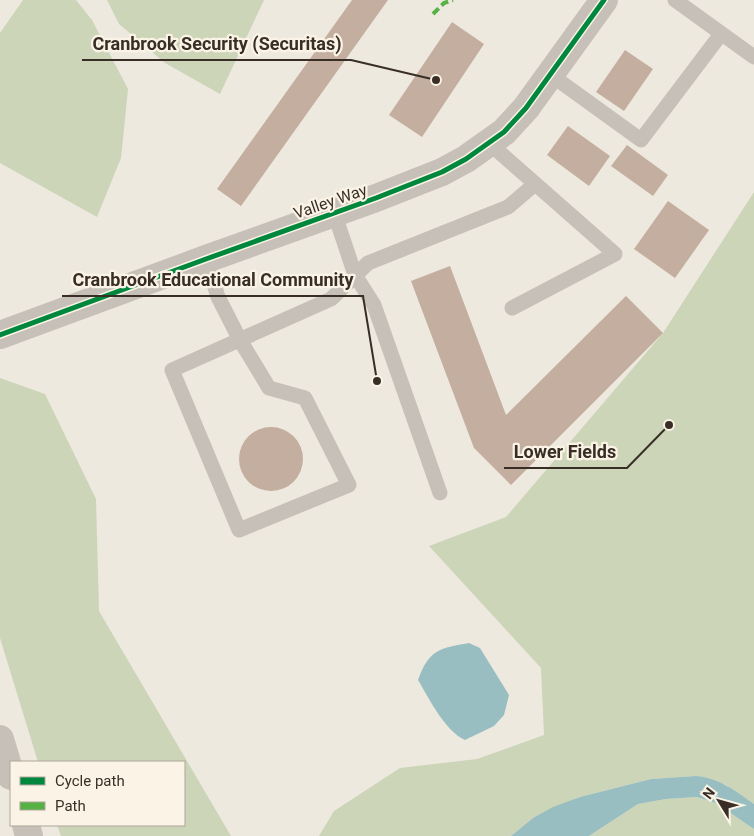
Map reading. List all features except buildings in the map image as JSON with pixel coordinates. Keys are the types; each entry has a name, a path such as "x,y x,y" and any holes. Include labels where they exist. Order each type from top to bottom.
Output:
{"street":[{"name":"Valley Way","path":"0,335 206,258 376,198 442,172 466,159 504,132 526,108 604,0"},
{"path":"0,739 10,773"}],"lane":[{"path":"675,0 754,57"},
{"path":"551,75 640,140 721,34"},
{"path":"489,143 615,254 512,308"},
{"path":"206,258 218,298 240,340 269,388 305,398 348,485 239,530 172,370 240,340 330,299 368,263 508,207 535,184"},
{"path":"334,212 355,275 374,305 440,493"}],"green space":[{"path":"23,0 76,0 92,20 128,89 121,158 97,217 0,163 0,33"},
{"path":"107,0 264,0 220,94 165,63 119,24"},
{"path":"754,192 754,804 726,785 696,776 651,779 580,797 533,818 511,836 319,836 334,811 400,768 477,759 544,735 541,668 429,546 506,517 663,333"},
{"path":"0,378 45,394 96,499 99,611 231,836 61,836 57,826 185,826 185,761 38,761 0,638"},
{"path":"697,797 716,803 749,825 754,829 754,836 589,836 638,804 666,799"}],"water":[{"path":"469,643 480,648 509,695 504,715 494,726 465,740 451,730 418,680 426,662 436,652"},
{"path":"696,776 720,782 754,804 754,829 716,803 697,797 666,799 638,804 589,836 511,836 533,818 553,807 580,797 651,779"}],"marked path":[{"path":"433,14 444,3 453,0"}],"cycle path":[{"path":"0,335 376,198 442,172 466,159 504,132 526,108 604,0"}],"place":[{"name":"Cranbrook Security (Securitas)","path":"436,80"},
{"name":"Cranbrook Educational Community","path":"377,381"},
{"name":"Lower Fields","path":"669,425"}]}
